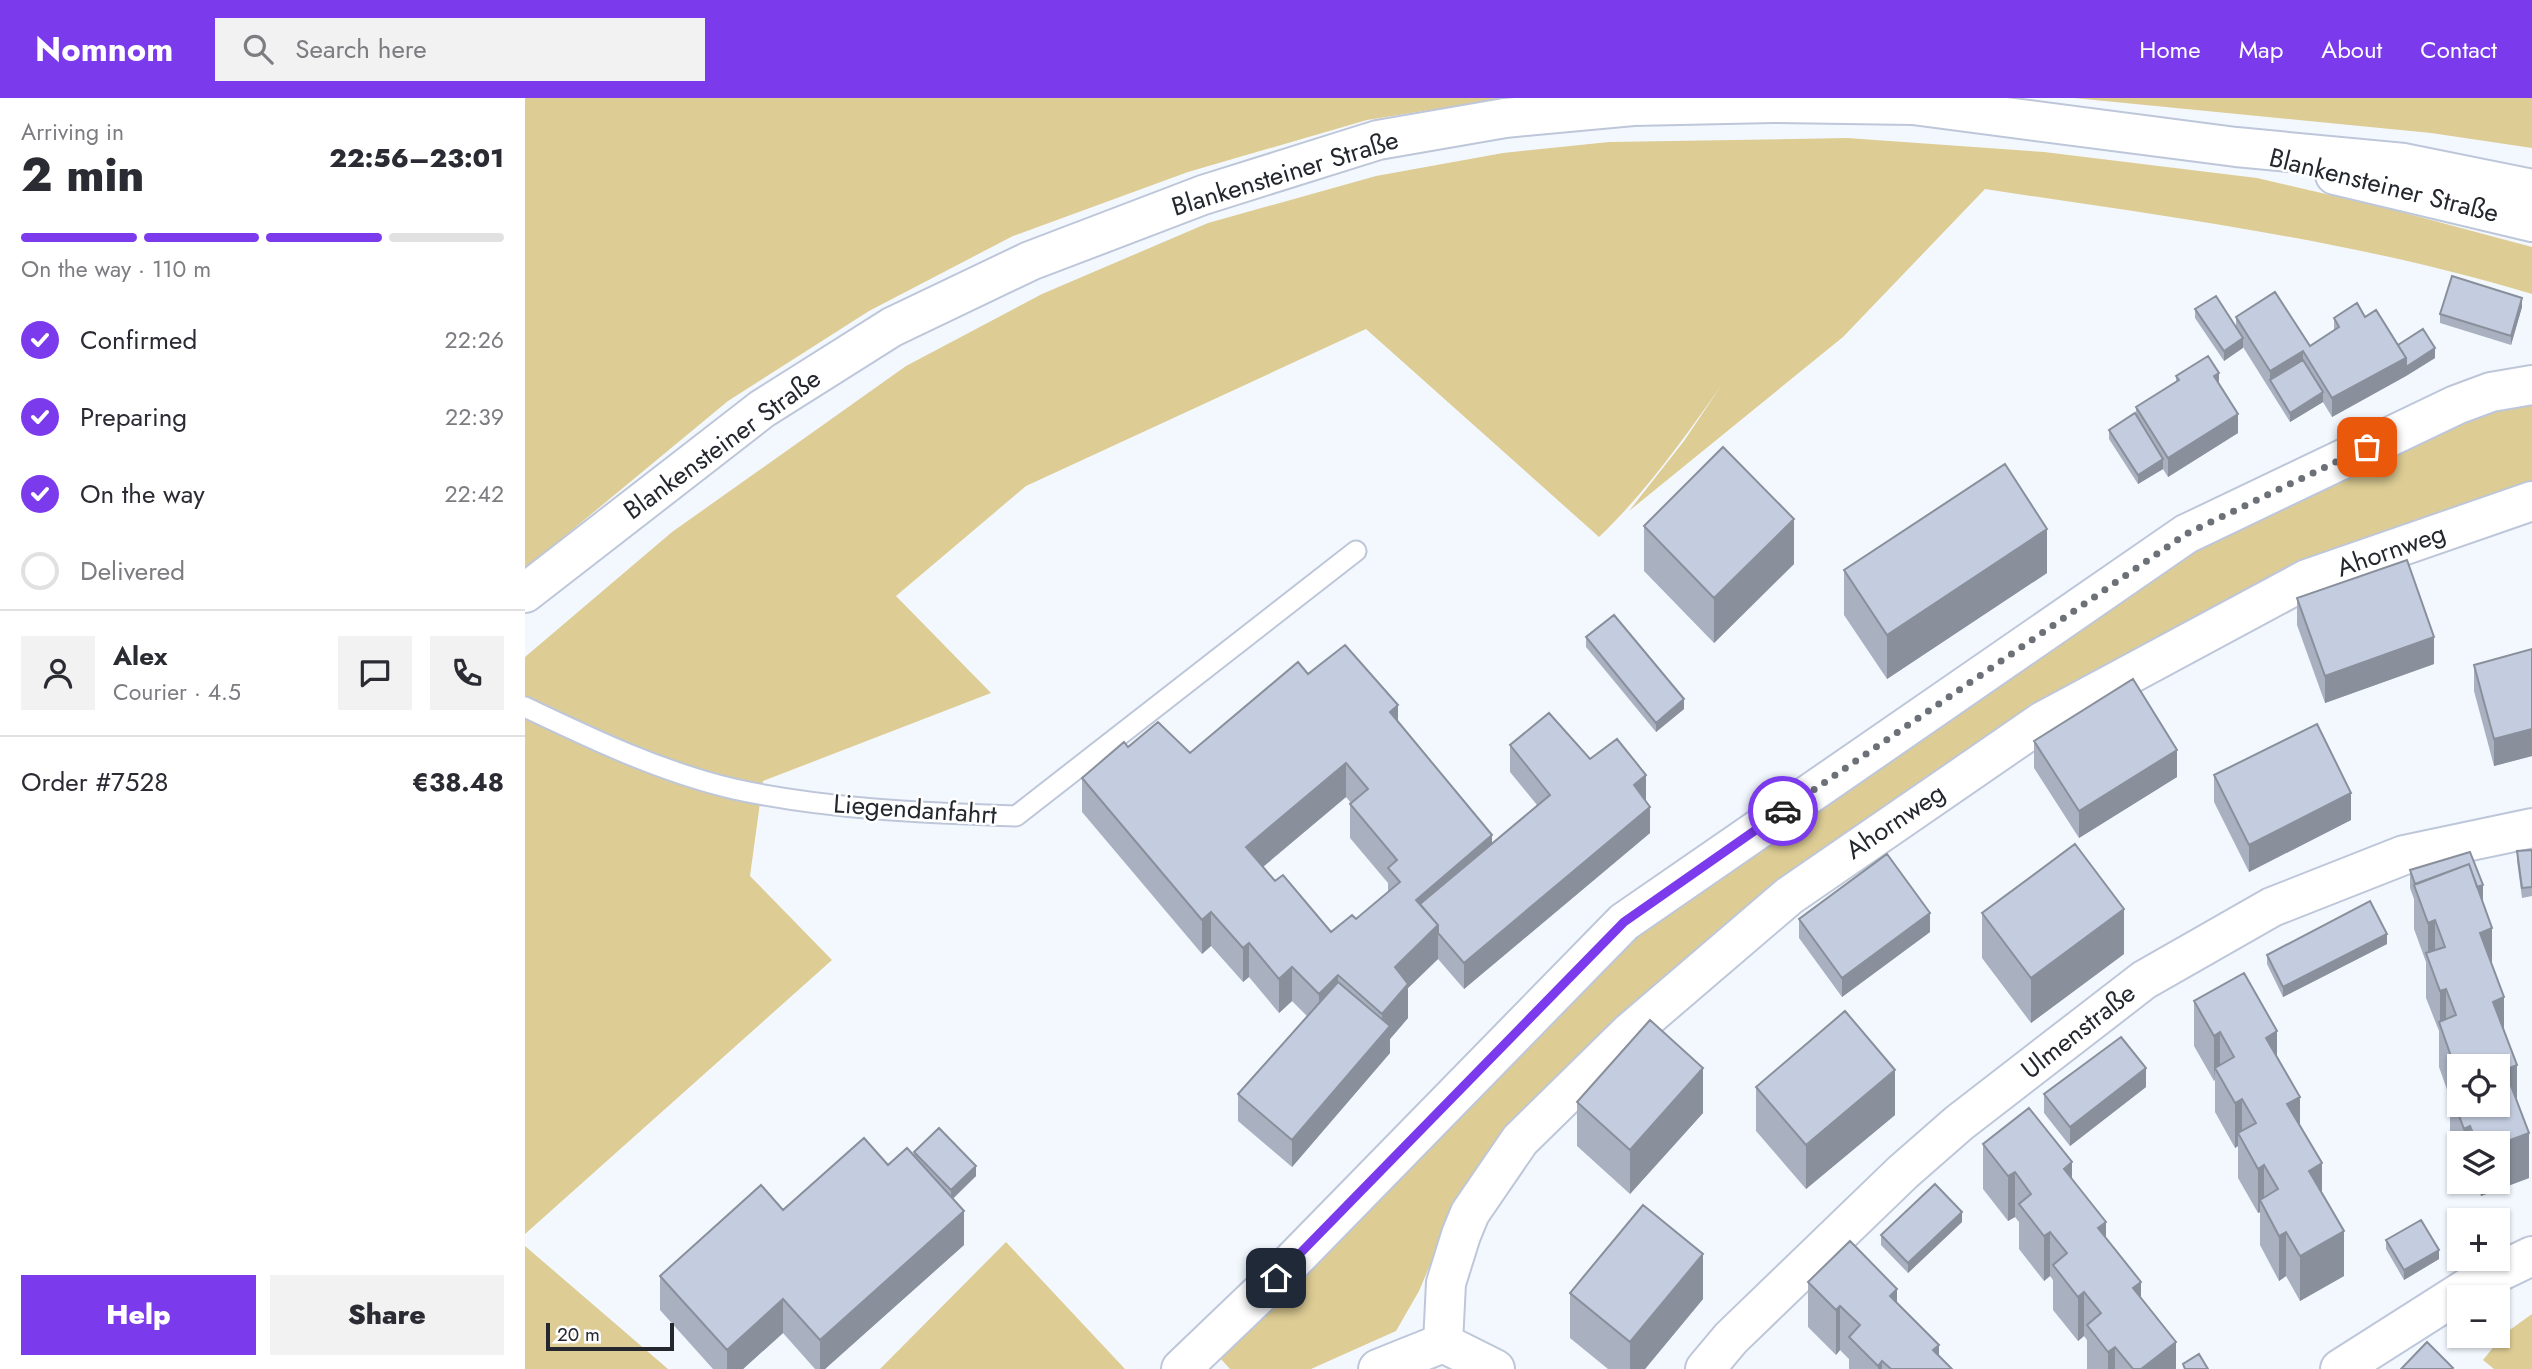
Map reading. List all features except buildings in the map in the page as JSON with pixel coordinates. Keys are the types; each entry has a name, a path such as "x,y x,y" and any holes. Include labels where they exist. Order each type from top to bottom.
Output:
{"street":[{"name":"Blankensteiner Straße","path":"525,593 762,409 893,327 1042,256 1203,195 1378,140 1505,118 1633,106 1773,103 1913,105 2236,147 2404,163 2532,188"},
{"name":"Blankensteiner Straße","path":"2236,147 2362,183 2532,222"},
{"path":"1188,1367 1624,922 2186,534 2456,405 2491,392 2532,385"},
{"name":"Ahornweg","path":"1443,1343 1446,1283 1461,1235 1481,1194 1520,1140 1629,1033 1789,895 2043,721 2307,579 2532,501"},
{"name":"Ulmenstraße","path":"1705,1369 1731,1338 1903,1172 1959,1123 2144,980 2272,907 2404,855 2532,828"},
{"path":"2340,1369 2472,1286 2532,1256"},
{"path":"1378,1369 1443,1343 1495,1369"}],"lane":[{"name":"Liegendanfahrt","path":"525,707 654,765 734,789 855,806 1016,816 1356,551"}],"shaded area":[{"path":"525,98 1506,98 1367,120 1188,172 1013,236 869,311 728,401 525,569"},
{"path":"2074,98 2532,98 2532,148 2431,133"},
{"path":"1847,138 2044,152 2257,178 2390,209 2532,247 2532,294 2465,275 2329,244 1985,189 1843,337 1629,511 1684,441 1723,383 1649,482 1599,537 1366,329 1026,486 896,596 991,693 763,781 750,876 832,960 525,1234 525,657 672,532 906,366 1042,294 1208,223 1376,176 1503,153 1609,142"},
{"path":"2532,403 2532,492 2024,719 1540,1097 1461,1192 1419,1291 1396,1331 1311,1369 1230,1369 1220,1358 1276,1306 1641,927 2196,537 2466,413"},
{"path":"1006,1242 1125,1369 880,1369"},
{"path":"525,1246 668,1369 525,1369"},
{"path":"2532,1314 2532,1369 2494,1369 2483,1360 2493,1348 2510,1348 2510,1330"}],"way so far":[{"path":"1783,811 2186,534 2367,447"}],"route":[{"path":"1276,1278 1624,922 1783,811"}]}
